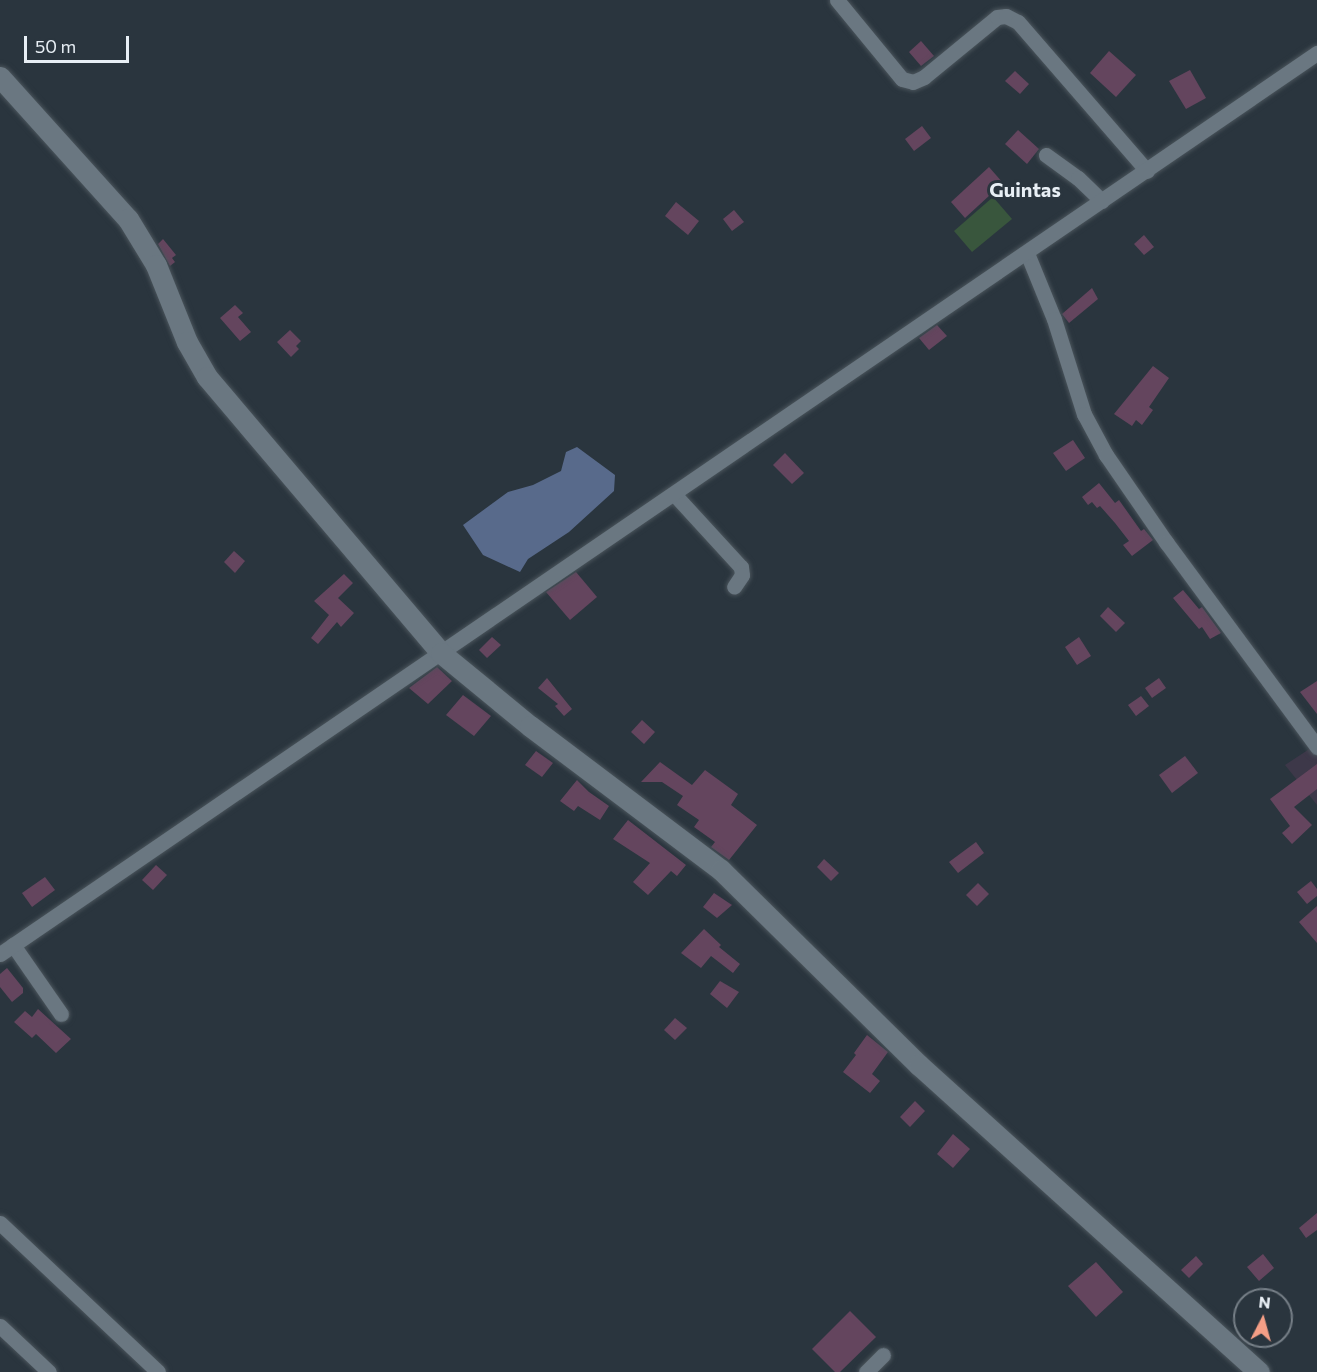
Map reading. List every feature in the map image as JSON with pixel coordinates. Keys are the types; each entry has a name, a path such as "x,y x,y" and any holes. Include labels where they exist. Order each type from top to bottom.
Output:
{"street":[{"path":"837,0 902,79 913,82 924,77 997,17 1006,16 1018,22 1147,171"},
{"path":"0,954 1027,254 1317,53"},
{"path":"0,77 128,219 156,265 187,342 207,377 441,653 530,726 721,870 919,1065 1259,1372"},
{"path":"1046,155 1078,178 1102,201"},
{"path":"1027,254 1054,319 1084,414 1106,455 1166,542 1317,747"},
{"path":"674,494 741,567 742,575 734,587"},
{"path":"13,945 61,1014"},
{"path":"0,1223 158,1372"},
{"path":"0,1326 48,1372"},
{"path":"866,1372 883,1355"}],"shaded area":[{"path":"1317,744 1317,805 1285,765"}],"green space":[{"path":"993,197 1012,219 972,252 954,231"}],"water":[{"path":"577,447 615,475 614,491 569,532 528,559 520,572 483,555 463,525 508,492 533,485 561,471 566,452"}],"building":[{"path":"921,41 934,56 921,66 909,52"},
{"path":"1109,51 1136,75 1116,97 1090,73"},
{"path":"1190,70 1206,98 1186,109 1169,81"},
{"path":"1015,71 1029,84 1020,94 1005,81"},
{"path":"922,126 931,138 914,151 905,139"},
{"path":"1018,130 1039,149 1027,164 1005,144"},
{"path":"989,167 1003,183 965,218 951,202"},
{"path":"676,202 699,221 688,235 665,216"},
{"path":"734,210 744,222 732,231 723,219"},
{"path":"1144,235 1154,247 1144,255 1134,244"},
{"path":"163,239 176,255 172,258 175,262 170,266 158,244"},
{"path":"1092,288 1098,299 1069,323 1062,314"},
{"path":"235,305 243,313 238,317 251,332 240,341 220,318"},
{"path":"937,325 947,336 929,350 919,338"},
{"path":"290,330 301,341 296,346 299,349 291,357 277,342"},
{"path":"1153,366 1169,378 1149,407 1153,410 1142,425 1136,420 1132,426 1114,414"},
{"path":"1073,440 1085,458 1066,471 1053,453"},
{"path":"785,453 804,473 792,484 773,465"},
{"path":"1099,483 1115,503 1119,500 1141,531 1144,529 1153,540 1132,556 1123,545 1129,541 1115,523 1100,506 1097,508 1092,502 1088,505 1082,497"},
{"path":"234,551 245,561 235,573 224,562"},
{"path":"576,572 597,597 570,620 546,592"},
{"path":"344,574 353,583 338,598 354,613 341,627 337,622 318,644 311,638 329,615 314,601"},
{"path":"1183,590 1199,609 1202,607 1221,633 1210,639 1202,627 1199,629 1173,598"},
{"path":"1108,607 1125,623 1116,632 1100,616"},
{"path":"492,637 501,645 487,658 479,650"},
{"path":"1079,637 1091,656 1077,665 1065,647"},
{"path":"437,667 452,681 428,704 409,688"},
{"path":"547,678 572,709 564,716 555,706 558,704 538,688"},
{"path":"1159,678 1166,688 1152,698 1145,688"},
{"path":"1317,681 1317,714 1300,692"},
{"path":"463,695 491,716 474,736 446,715"},
{"path":"1141,696 1149,706 1136,716 1128,705"},
{"path":"642,720 655,732 644,744 631,732"},
{"path":"536,751 553,763 542,777 525,765"},
{"path":"1185,756 1198,773 1172,793 1159,775"},
{"path":"660,762 692,785 705,770 738,794 731,805 757,825 729,860 711,847 715,842 694,827 699,820 677,805 683,796 662,782 641,782"},
{"path":"1317,764 1317,789 1294,807 1312,825 1292,844 1282,833 1290,826 1270,799"},
{"path":"577,780 609,806 600,820 578,806 574,811 560,801"},
{"path":"628,820 686,865 677,876 671,871 648,895 633,882 650,863 613,839"},
{"path":"976,842 984,853 958,873 949,862"},
{"path":"824,859 839,873 831,881 817,867"},
{"path":"156,865 167,875 153,890 142,880"},
{"path":"45,877 55,890 32,907 22,893"},
{"path":"1311,881 1317,889 1317,896 1307,904 1297,892"},
{"path":"978,883 989,894 977,906 966,895"},
{"path":"714,893 732,905 717,918 703,907"},
{"path":"1317,906 1317,943 1299,922"},
{"path":"704,929 721,945 719,947 740,964 733,973 711,956 701,968 681,953"},
{"path":"7,968 23,988 23,993 12,1002 0,987 0,974"},
{"path":"720,981 739,992 727,1008 710,994"},
{"path":"38,1009 71,1039 56,1053 36,1034 32,1038 14,1022 25,1011 32,1017"},
{"path":"675,1018 687,1028 675,1040 664,1030"},
{"path":"867,1035 888,1052 872,1074 880,1081 870,1093 843,1072"},
{"path":"915,1101 925,1111 910,1127 900,1117"},
{"path":"953,1134 970,1149 953,1168 937,1154"},
{"path":"1317,1213 1317,1230 1306,1238 1299,1228"},
{"path":"1263,1254 1274,1268 1259,1281 1247,1267"},
{"path":"1196,1256 1203,1264 1189,1278 1181,1270"},
{"path":"1096,1262 1123,1292 1096,1317 1068,1286"},
{"path":"850,1311 876,1337 840,1372 835,1372 812,1349"}],"district":[{"name":"Guintas","path":"1025,189"}]}
